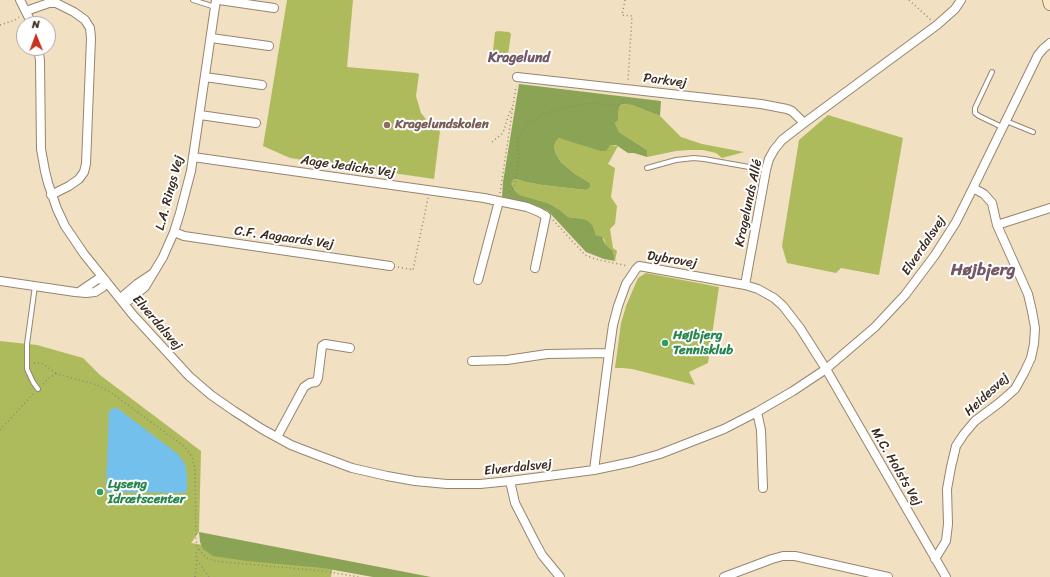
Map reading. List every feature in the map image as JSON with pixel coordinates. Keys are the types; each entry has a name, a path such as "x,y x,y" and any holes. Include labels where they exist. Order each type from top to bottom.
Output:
{"street":[{"path":"20,0 28,16"},
{"name":"Kragelunds Allé","path":"745,285 766,170 769,159 774,150 782,140 804,123 937,25 955,9 961,0"},
{"path":"1049,0 1050,4"},
{"path":"217,2 274,8"},
{"name":"L.A. Rings Vej","path":"122,301 128,301 146,287 163,257 174,232 191,171 217,2"},
{"path":"26,11 49,3 56,3 74,12 85,20 90,28 91,38 86,164 84,172 79,179 51,195"},
{"path":"211,38 269,46"},
{"name":"Elverdalsvej","path":"39,56 41,149 51,195 65,226 84,254 133,315 189,376 234,411 291,445 352,468 416,481 447,484 480,484 594,470 660,454 724,429 793,391 826,369 875,327 905,295 935,255 956,222 1038,54 1050,43"},
{"path":"205,77 262,85"},
{"name":"Parkvej","path":"517,77 627,88 776,106 792,111 804,123"},
{"path":"200,115 256,123"},
{"name":"Aage Jedichs Vej","path":"193,157 499,201 527,207 546,216"},
{"name":"Heidesvej","path":"935,559 946,541 948,524 948,489 956,446 975,421 1015,389 1031,358 1034,344 1035,328 1028,294 997,225 992,203 984,194 973,188"},
{"path":"478,280 499,201"},
{"path":"997,225 1050,208"},
{"path":"535,268 546,216"},
{"name":"C.F. Aagaards Vej","path":"174,232 184,236 390,266"},
{"name":"Dybrovej","path":"594,470 614,325 618,306 626,284 636,269 639,266 745,285"},
{"path":"0,281 79,292 98,279 105,280"},
{"path":"745,285 766,293 783,306 800,328 826,369"},
{"path":"277,437 304,387 310,383 316,382 318,378 322,346 325,344 350,348"},
{"path":"472,361 507,360 547,354 609,353"},
{"name":"M.C. Holsts Vej","path":"826,369 946,577"},
{"path":"757,412 760,430 763,488"},
{"path":"510,481 515,503 535,542 542,554 560,577"},
{"path":"724,577 772,559 783,556 795,556 888,577"}],"lane":[{"path":"193,0 217,2"},
{"path":"992,72 975,108 975,113 979,116 1033,132"},
{"path":"647,168 676,160 694,158 766,170"},
{"path":"35,286 27,344 27,369 38,389"}],"path":[{"path":"499,201 505,194 512,190 515,185 519,156 517,144 518,139 521,132 528,124 550,112 585,104 619,105 623,102 627,88 632,16 622,14 625,0"},
{"path":"909,0 937,25"},
{"path":"0,25 15,20 26,11"},
{"path":"499,201 517,77"},
{"path":"492,142 503,133 509,114 513,107"},
{"path":"390,266 413,270 430,190"},
{"path":"546,216 554,220 585,254 595,259 630,266 636,269"},
{"path":"27,363 41,363 56,374 97,385 185,447 194,463 195,470 196,538 198,548 207,558 214,561 323,571 359,577"},
{"path":"0,430 49,378 56,374"},
{"path":"195,577 197,560 196,553 198,548"},
{"path":"197,560 209,577"}],"green space":[{"path":"287,0 353,0 347,67 419,74 416,96 421,113 432,127 440,131 434,179 290,158 263,146"},
{"path":"495,32 509,32 511,34 506,63 493,62 492,60"},
{"path":"519,84 661,101 660,116 632,105 622,104 619,107 618,120 615,123 619,132 647,150 647,157 634,153 628,153 616,145 610,145 606,151 601,151 559,138 554,147 561,162 575,174 590,183 590,187 586,190 542,185 516,179 513,180 511,184 515,191 520,195 548,203 568,217 588,221 593,226 596,235 602,237 605,244 613,251 615,261 604,259 586,252 548,211 520,201 502,197 503,182"},
{"path":"622,104 632,105 660,116 681,137 702,144 744,152 722,158 716,153 703,150 676,151 647,157 647,150 619,132 615,123 618,119 619,107"},
{"path":"828,115 903,138 879,275 841,268 836,273 787,263 782,246 799,140"},
{"path":"559,138 618,146 608,164 615,168 611,197 617,206 615,224 610,229 613,248 617,251 615,261 613,251 605,244 604,239 596,235 593,226 583,219 568,217 548,203 520,195 510,184 516,179 542,185 586,190 590,183 575,174 561,162 556,154 554,147"},
{"name":"Højbjerg Tennisklub","path":"646,273 719,287 708,363 689,372 695,385 632,369 615,368 621,323 626,306 638,278"},
{"name":"Lyseng Idrætscenter","path":"0,341 37,345 83,358 100,375 201,451 199,532 191,543 333,566 331,577 0,577"},
{"path":"199,532 431,577 373,577 323,568 247,561 213,556 203,549 200,542"}],"water":[{"path":"113,408 117,408 178,454 185,464 187,492 107,492 109,411"}],"place":[{"name":"Kragelundskolen","path":"387,125"},
{"name":"Højbjerg Tennisklub","path":"665,343"},
{"name":"Lyseng Idrætscenter","path":"100,492"}],"district":[{"name":"Kragelund","path":"519,58"},
{"name":"Højbjerg","path":"983,271"}]}
